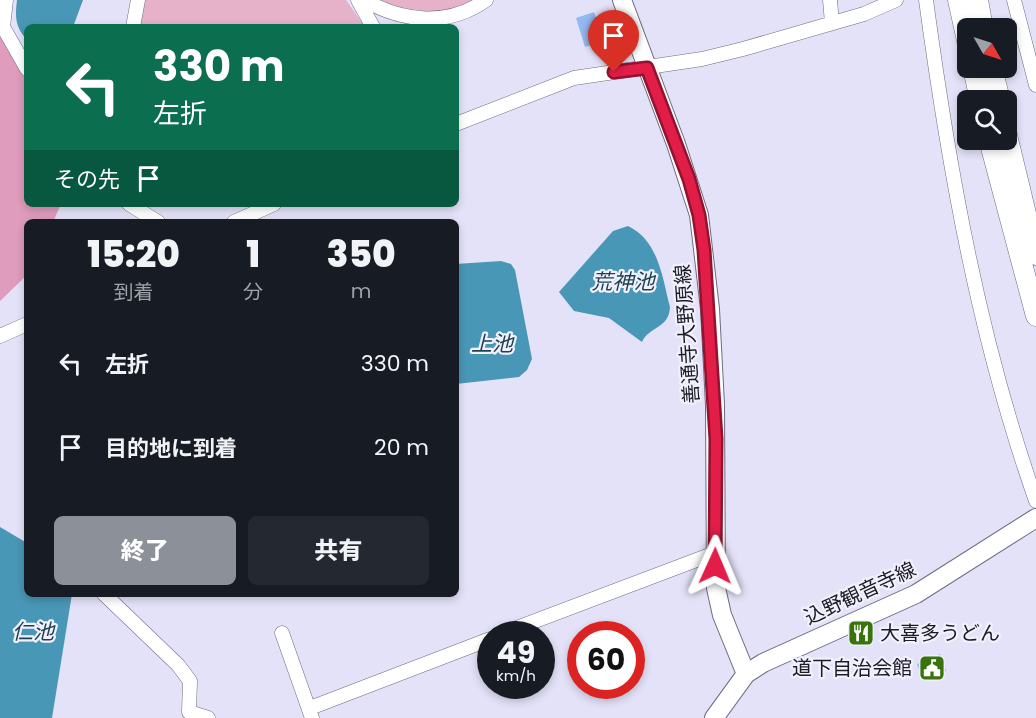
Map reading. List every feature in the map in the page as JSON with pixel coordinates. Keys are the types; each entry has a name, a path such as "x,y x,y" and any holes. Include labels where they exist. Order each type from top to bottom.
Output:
{"highway":[{"path":"958,0 962,18"},
{"path":"978,0 981,18"},
{"path":"992,150 1036,316"},
{"path":"1011,150 1036,255"}],"main road":[{"name":"善通寺大野原線","path":"622,0 689,179 699,215 704,250 716,439 716,588 722,615 746,674"},
{"name":"込野観音寺線","path":"714,718 746,674 772,658 916,594 1036,518"}],"street":[{"path":"6,0 3,27 24,64"},
{"path":"134,24 138,0"},
{"path":"358,0 371,24"},
{"path":"364,0 419,24 474,9 486,0"},
{"path":"830,0 832,23"},
{"path":"459,123 574,78 647,68 743,49 864,14 896,0"},
{"path":"926,0 945,130 977,298 1036,501"},
{"path":"1014,0 1036,85"},
{"path":"134,207 153,219"},
{"path":"241,219 267,207"},
{"path":"0,336 24,325"},
{"path":"535,621 715,553"},
{"path":"107,597 178,665 190,681 189,712 208,718"},
{"path":"282,633 311,713 477,644"}],"shaded area":[{"path":"141,0 346,0 363,24 137,24"},
{"path":"376,0 480,0 473,5 424,16"},
{"path":"0,32 24,62 24,207 60,207 54,219 24,219 24,278 0,301"}],"water":[{"path":"17,0 83,0 74,24 24,24 24,36 17,22"},
{"name":"荒神池","path":"628,226 647,241 653,250 670,307 663,324 649,333 642,342 609,318 574,311 559,292 613,231"},
{"name":"上池","path":"501,261 511,264 515,270 532,359 527,370 519,377 459,384 459,264"},
{"name":"仁池","path":"0,527 24,541 24,597 72,597 52,718 0,718"}],"building":[{"path":"594,12 604,41 585,47 576,18"},
{"name":"道下自治会館","path":"940,654 946,671 923,680 917,664"}],"place":[{"name":"大喜多うどん","path":"861,633"},
{"name":"道下自治会館","path":"932,668"}],"route":[{"path":"614,72 647,68 689,179 699,215 710,309 715,405 715,566"}]}
